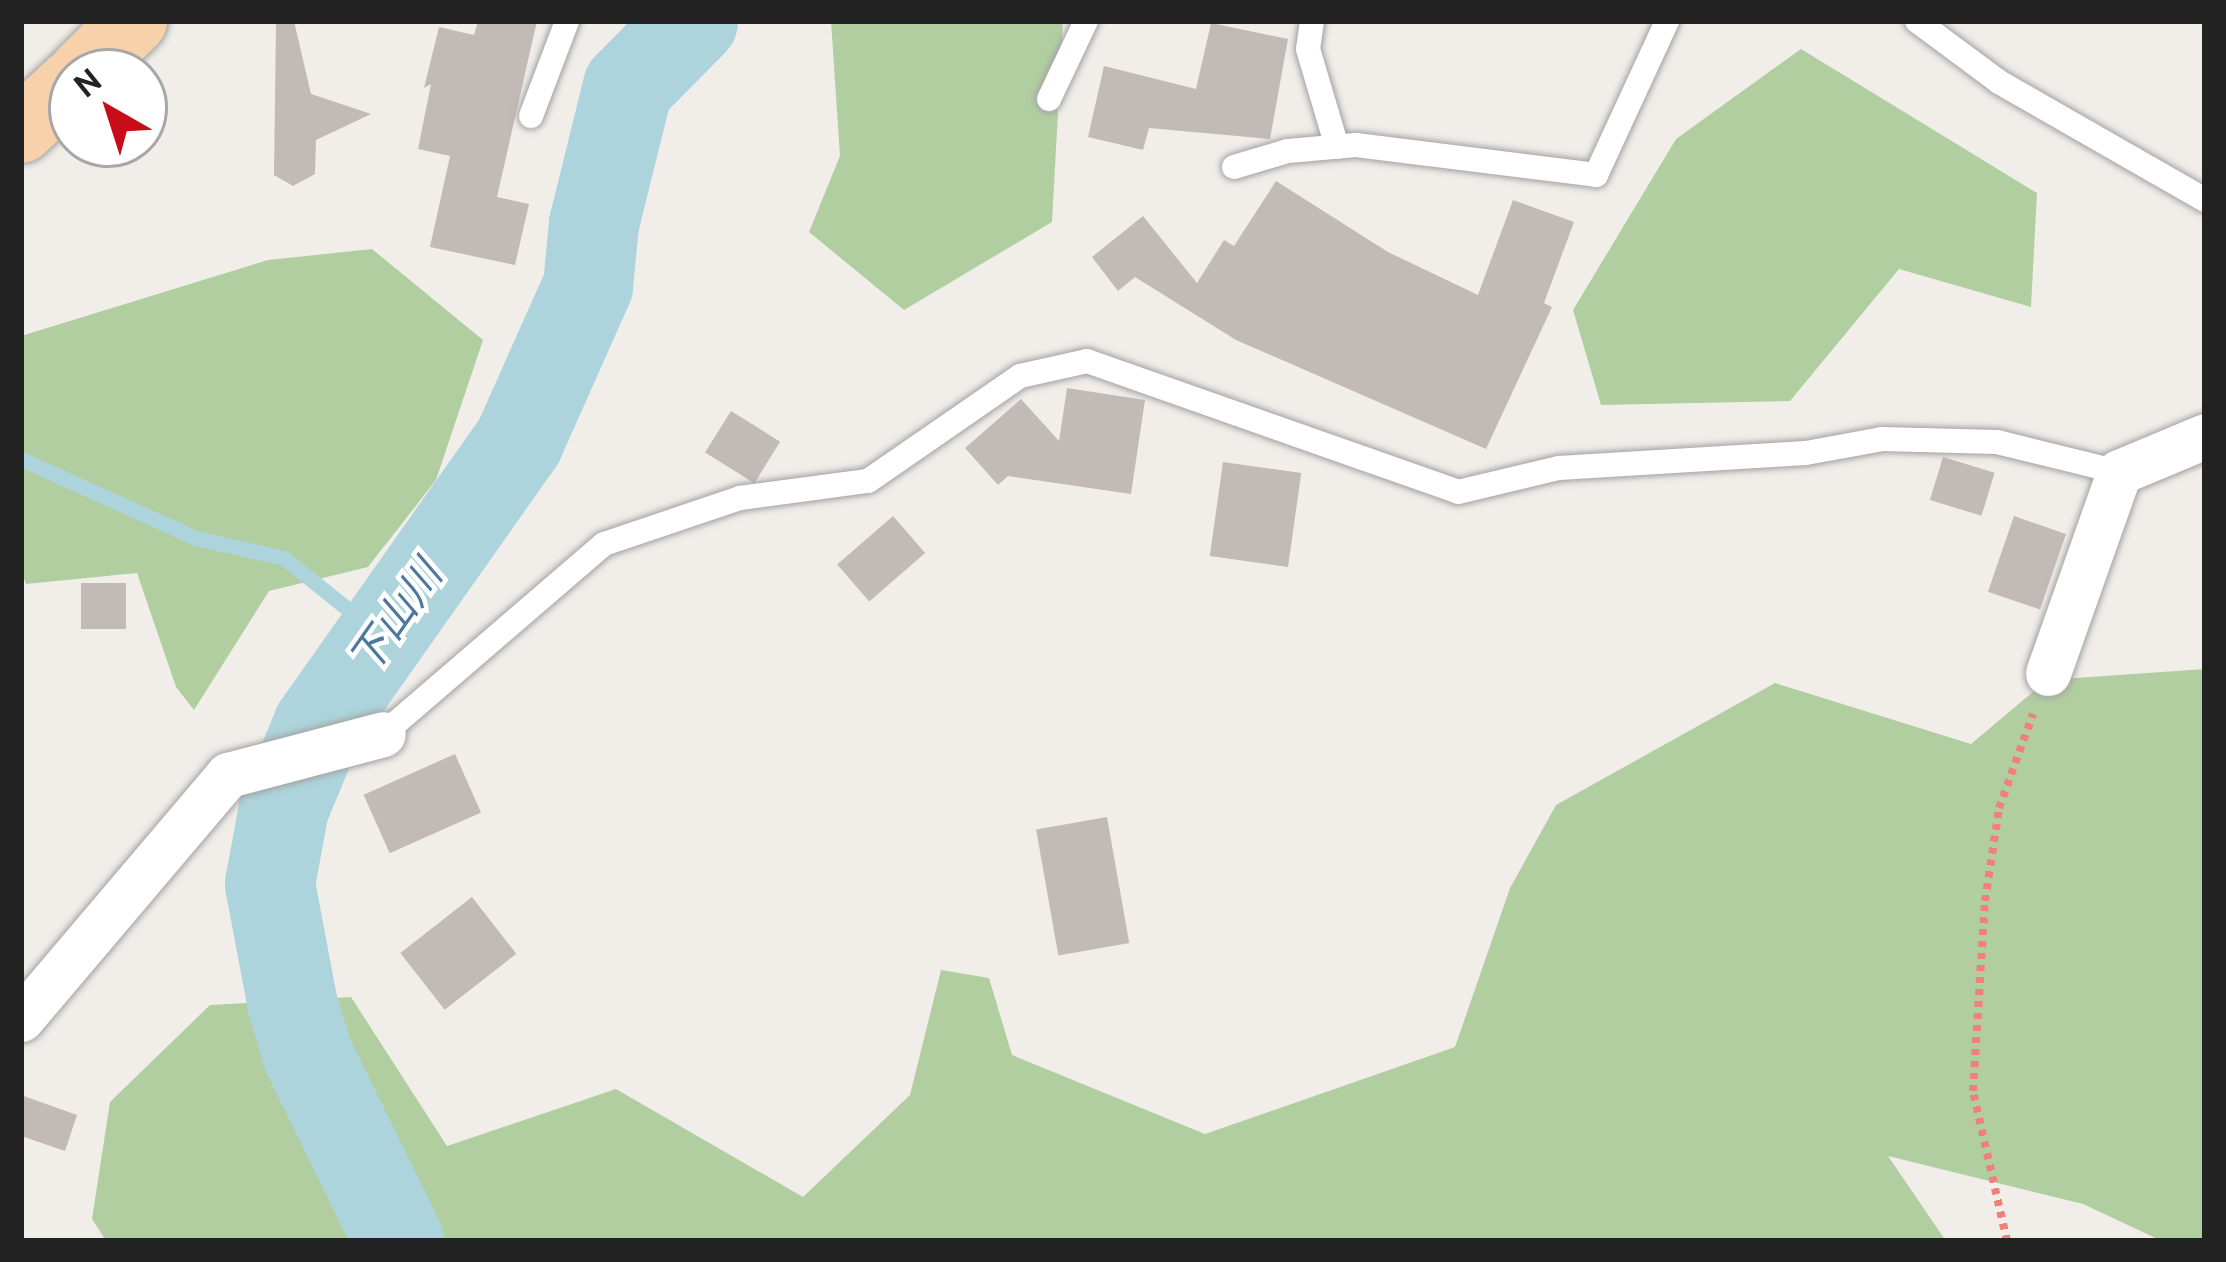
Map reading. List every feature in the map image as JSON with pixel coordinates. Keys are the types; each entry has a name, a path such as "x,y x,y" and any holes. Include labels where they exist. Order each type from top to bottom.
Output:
{"main road":[{"path":"106,48 134,21"},
{"path":"21,130 48,105"}],"street":[{"path":"2048,673 2119,472 2205,436"},
{"path":"21,1019 228,775 383,734"}],"lane":[{"path":"531,116 567,21"},
{"path":"1049,99 1086,21"},
{"path":"1312,21 1308,49 1337,147"},
{"path":"1234,167 1288,151 1337,147 1596,176 1666,21"},
{"path":"1917,21 2000,82 2205,200"},
{"path":"383,734 604,544 740,498 868,481 1020,376 1087,362 1458,492 1559,468 1806,453 1882,439 1997,442 2119,472"}],"path":[{"path":"2007,1241 1973,1091 1985,901 1999,808 2048,673"}],"green space":[{"path":"831,21 1063,21 1052,222 904,310 809,232 840,156"},
{"path":"1801,49 2037,193 2031,307 1899,269 1790,401 1601,405 1573,310 1676,139"},
{"path":"372,249 483,340 436,480 368,567 269,591 194,710 176,687 137,573 26,584 21,571 21,336 268,260"},
{"path":"2205,669 2205,1241 2162,1241 2083,1204 1888,1156 1946,1241 106,1241 92,1219 110,1102 210,1005 351,997 447,1146 616,1089 803,1197 910,1095 941,970 989,978 1012,1055 1205,1134 1455,1047 1510,888 1556,805 1775,683 1971,744 2047,680"}],"building":[{"path":"276,21 294,21 311,94 371,114 316,140 315,174 293,186 274,175"},
{"path":"478,21 537,21 497,197 529,204 515,265 430,247 450,156 418,149 431,84 424,88 439,27 474,35"},
{"path":"1211,23 1288,39 1270,139 1149,128 1143,150 1088,137 1104,66 1196,89"},
{"path":"1276,181 1388,252 1478,295 1513,200 1574,222 1544,303 1552,307 1486,449 1236,340 1135,277 1118,291 1092,257 1143,216 1197,283 1224,240 1234,246"},
{"path":"1067,388 1145,400 1131,494 1008,476 998,485 965,448 1021,399 1059,441"},
{"path":"731,411 780,442 754,483 705,453"},
{"path":"1943,457 1995,473 1981,516 1930,500"},
{"path":"1223,462 1301,473 1288,567 1210,556"},
{"path":"893,516 925,553 869,602 837,565"},
{"path":"2014,516 2066,534 2040,610 1988,592"},
{"path":"81,583 126,583 126,629 81,629"},
{"path":"455,754 481,812 390,853 364,795"},
{"path":"1107,817 1129,943 1058,956 1036,830"},
{"path":"472,897 516,954 445,1010 400,953"},
{"path":"21,1095 77,1115 65,1151 21,1136"}],"waterway":[{"name":"下山川","path":"399,1241 308,1055 293,1006 270,884 284,808 318,726 519,441 588,286 594,224 628,87 693,21"},
{"path":"21,459 196,538 284,558 380,635"}]}
